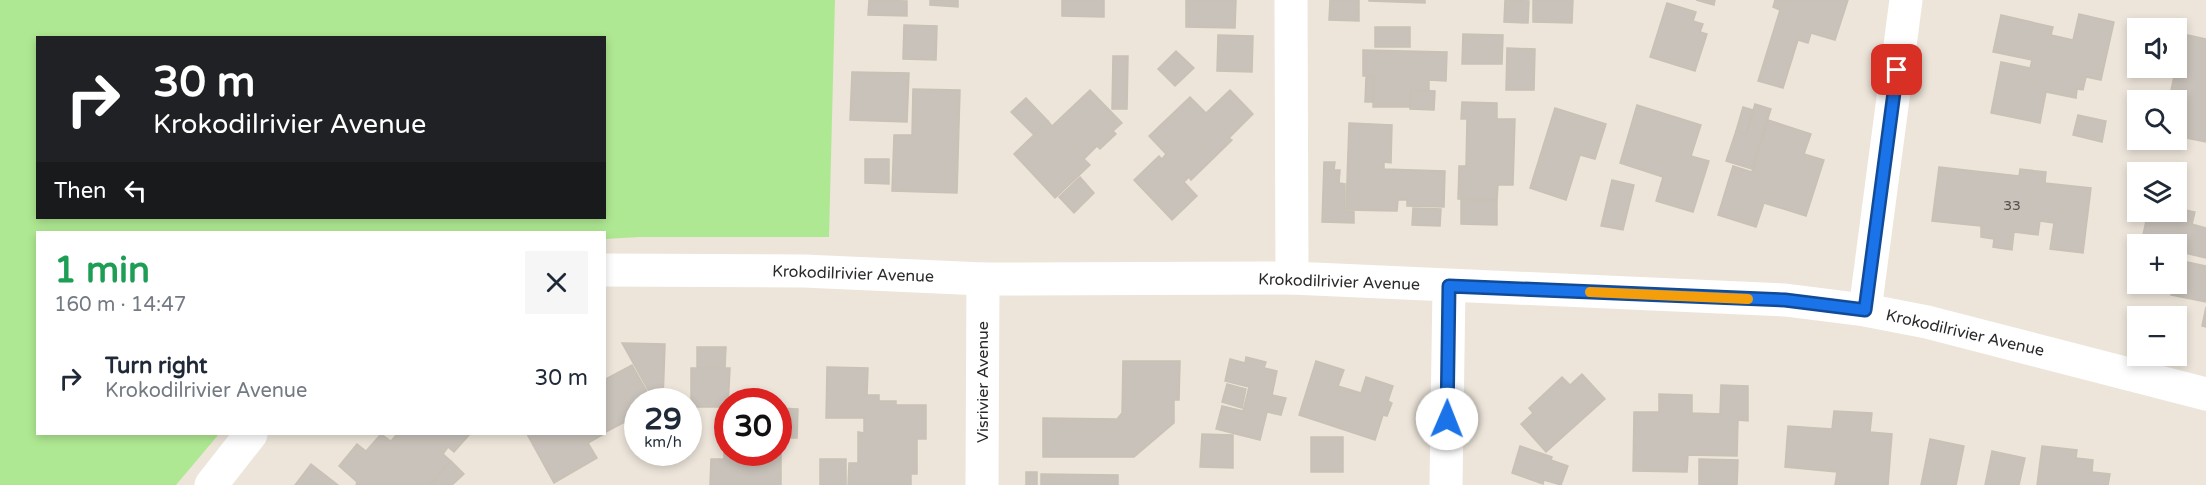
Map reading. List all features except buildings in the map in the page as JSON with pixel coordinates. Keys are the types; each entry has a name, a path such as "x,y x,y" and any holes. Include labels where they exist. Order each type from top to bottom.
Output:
{"street":[{"path":"1291,0 1292,278"},
{"path":"1865,310 1906,0"},
{"name":"Krokodilrivier Avenue","path":"606,270 804,271 983,279 1292,278 1785,300 1865,310 1927,322 2206,394"},
{"name":"Visrivier Avenue","path":"982,485 983,279"},
{"path":"1446,485 1449,286"},
{"path":"211,485 250,435"}],"green space":[{"path":"0,0 835,0 829,237 606,239 606,231 36,231 36,435 218,435 176,485 0,485"}],"slow traffic":[{"path":"1590,292 1748,299"}],"route":[{"path":"1447,419 1449,286 1785,300 1865,310 1897,70"}]}
